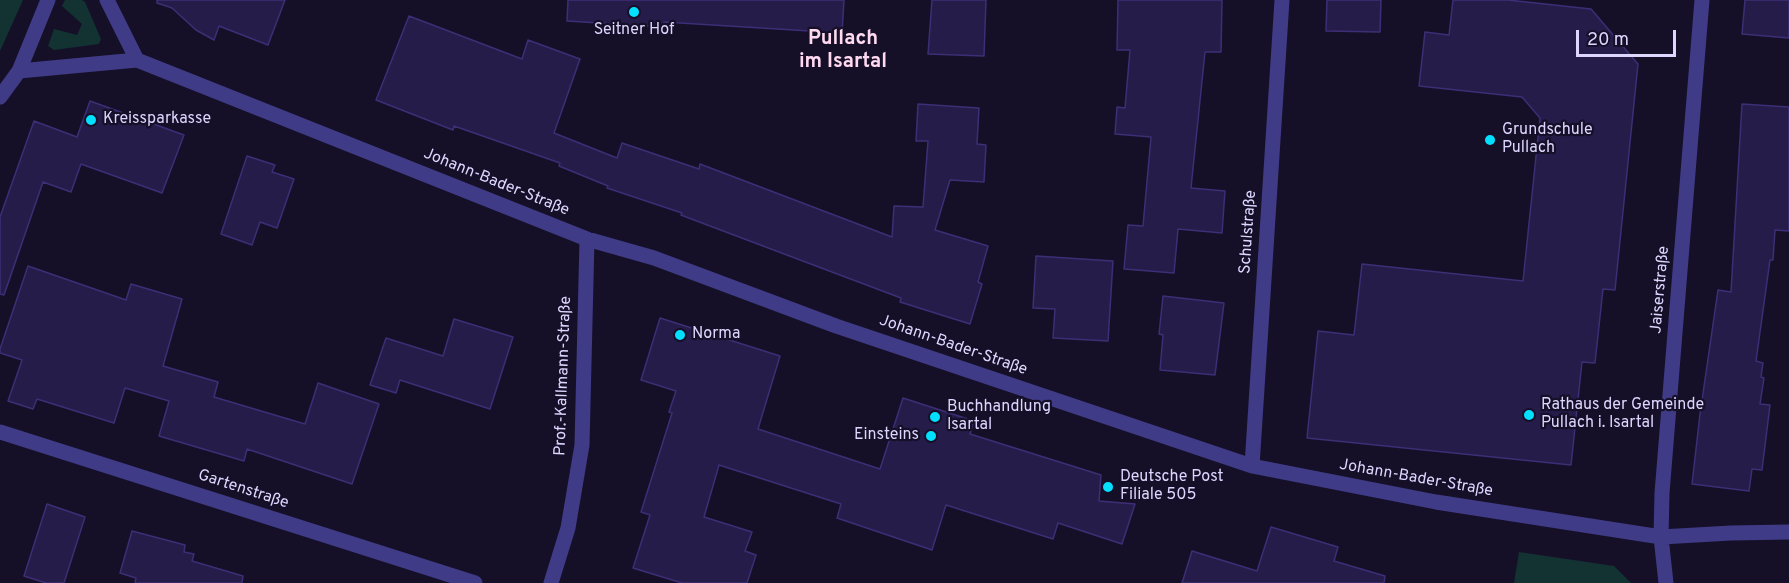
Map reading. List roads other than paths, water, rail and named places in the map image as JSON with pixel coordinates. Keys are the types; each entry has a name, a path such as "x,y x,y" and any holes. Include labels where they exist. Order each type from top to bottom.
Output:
{"street":[{"path":"0,97 19,71 48,0"},
{"path":"106,0 137,60"},
{"name":"Schulstraße","path":"1252,466 1282,0"},
{"name":"Jaiserstraße","path":"1666,583 1661,537 1663,482 1702,0"},
{"name":"Johann-Bader-Straße","path":"19,71 137,60 587,239 654,258 836,326 1252,466 1436,502 1661,537 1789,532"},
{"name":"Prof.-Kallmann-Straße","path":"551,583 568,528 582,445 587,239"},
{"name":"Gartenstraße","path":"0,432 475,583"}],"place":[{"name":"Seitner Hof","path":"634,12"},
{"name":"Kreissparkasse","path":"91,120"},
{"name":"Grundschule Pullach","path":"1490,140"},
{"name":"Norma","path":"680,335"},
{"name":"Rathaus der Gemeinde Pullach i. Isartal","path":"1529,415"},
{"name":"Buchhandlung Isartal","path":"935,417"},
{"name":"Einsteins","path":"931,436"},
{"name":"Deutsche Post Filiale 505","path":"1108,487"}],"district":[{"name":"Pullach im Isartal","path":"843,52"}]}
